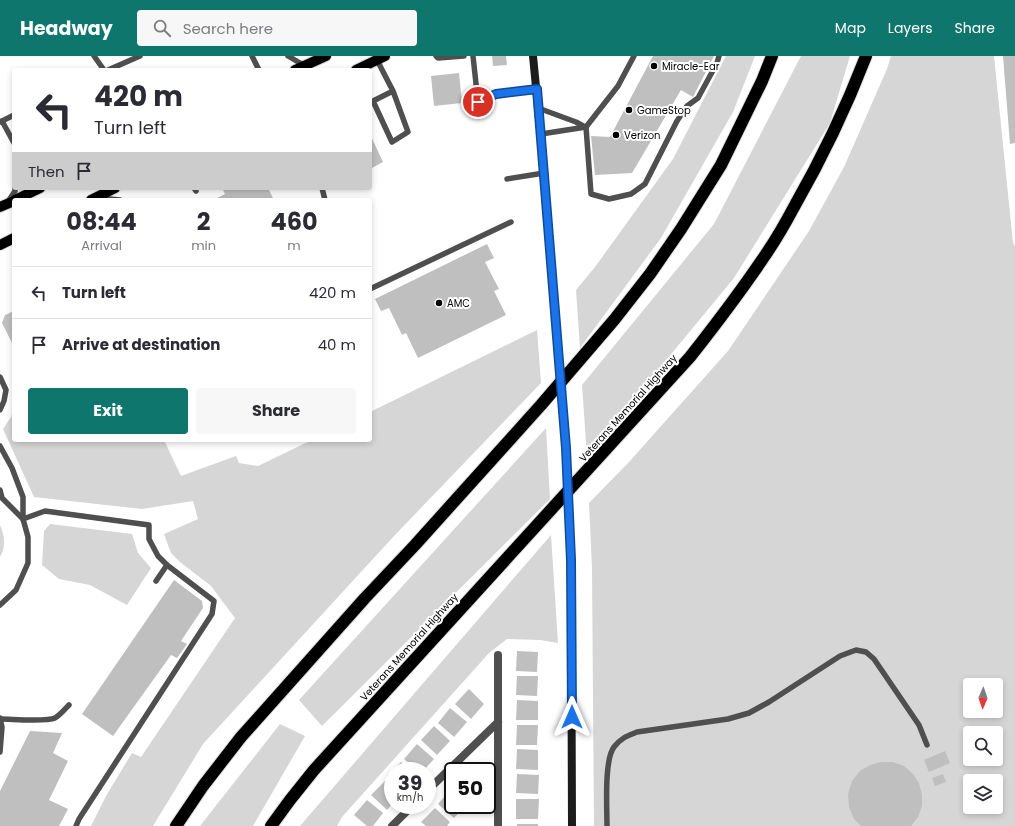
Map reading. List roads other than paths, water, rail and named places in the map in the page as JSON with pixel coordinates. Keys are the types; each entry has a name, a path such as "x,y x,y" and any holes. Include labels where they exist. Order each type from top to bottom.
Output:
{"highway":[{"path":"176,826 203,786 241,737 541,405 614,320 650,274 681,229 721,165 762,81 772,56"},
{"name":"Veterans Memorial Highway","path":"271,826 314,770 690,357 728,308 765,256 810,180 850,96 866,56"}],"main road":[{"path":"304,68 326,56"},
{"path":"533,56 541,134 566,448 571,560 572,826"},
{"path":"360,68 381,58"},
{"path":"19,198 36,190"},
{"path":"95,198 111,190"},
{"path":"0,245 12,239"}],"street":[{"path":"498,655 498,826"},
{"path":"436,782 498,722"},
{"path":"392,826 404,814"}],"lane":[{"path":"94,56 103,68"},
{"path":"113,68 140,56"},
{"path":"252,56 258,68"},
{"path":"288,56 301,68"},
{"path":"436,56 438,58 464,56"},
{"path":"473,56 478,102 496,94 537,89"},
{"path":"634,56 618,86 586,127 591,194 610,199 631,194 645,184 677,121 687,106 698,98 717,63 719,56"},
{"path":"381,58 408,132 392,142 373,101 393,91"},
{"path":"538,108 586,127"},
{"path":"12,116 1,121 12,140"},
{"path":"541,134 586,127"},
{"path":"507,179 544,173"},
{"path":"7,204 15,190"},
{"path":"372,287 511,222"},
{"path":"0,377 6,390 4,401 0,410"},
{"path":"0,446 12,468 23,497 23,518 28,537 28,563 16,590 0,605"},
{"path":"0,490 2,498 23,518"},
{"path":"23,518 45,511 149,525 149,539 158,556 167,565 214,601 212,614 76,826"},
{"path":"156,581 167,565"},
{"path":"607,826 607,778 609,757 614,747 625,736 637,732 728,719 749,713 769,702 840,656 856,650 866,652 874,659 919,725 927,744"},
{"path":"0,752 2,727 0,718 45,720 58,715 69,705"}],"place":[{"name":"Miracle-Ear","path":"654,66"},
{"name":"GameStop","path":"629,110"},
{"name":"Verizon","path":"616,135"},
{"name":"AMC","path":"439,303"}]}
